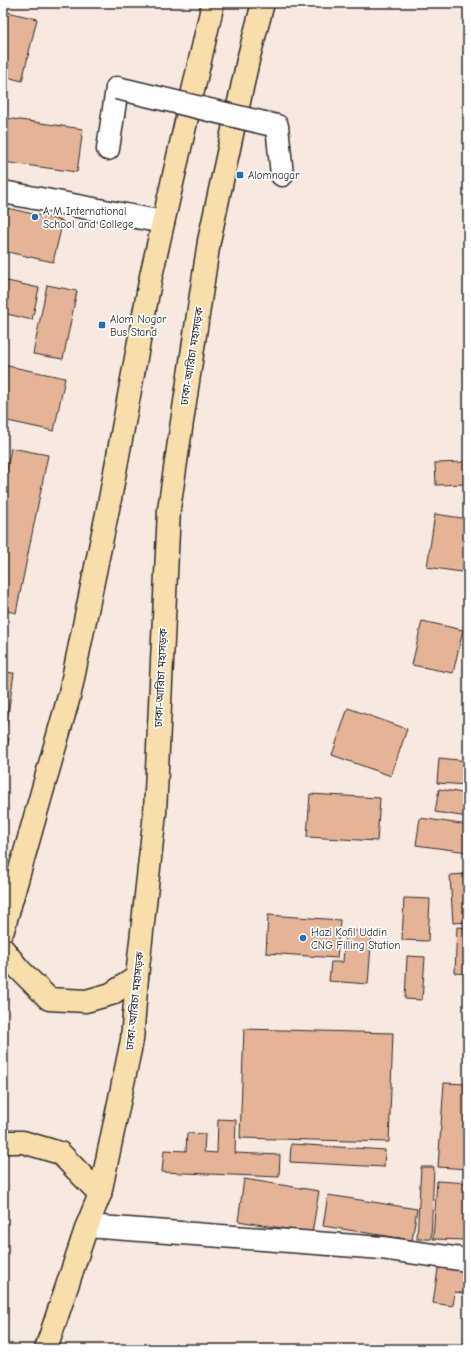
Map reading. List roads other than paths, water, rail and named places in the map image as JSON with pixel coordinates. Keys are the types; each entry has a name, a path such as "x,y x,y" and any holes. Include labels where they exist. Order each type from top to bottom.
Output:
{"highway":[{"path":"3,930 70,693 110,499 151,276 213,3"},
{"name":"ঢাকা-আরিচা মহাসড়ক","path":"46,1349 87,1226 100,1194 132,1040 137,977 155,813 169,509 209,241 248,60 263,3"},
{"path":"3,949 19,969 49,999 86,1001 111,994 137,977"},
{"path":"3,1142 23,1142 60,1153 100,1194"}],"street":[{"path":"108,149 117,88 277,126 282,175"},
{"path":"3,192 163,222"},
{"path":"87,1226 382,1248 468,1260"}],"place":[{"name":"Alomnagar","path":"240,175"},
{"name":"A M International School and College","path":"35,217"},
{"name":"Alom Nogor Bus Stand","path":"102,325"},
{"name":"Hazi Kofil Uddin CNG Filling Station","path":"303,938"}]}
